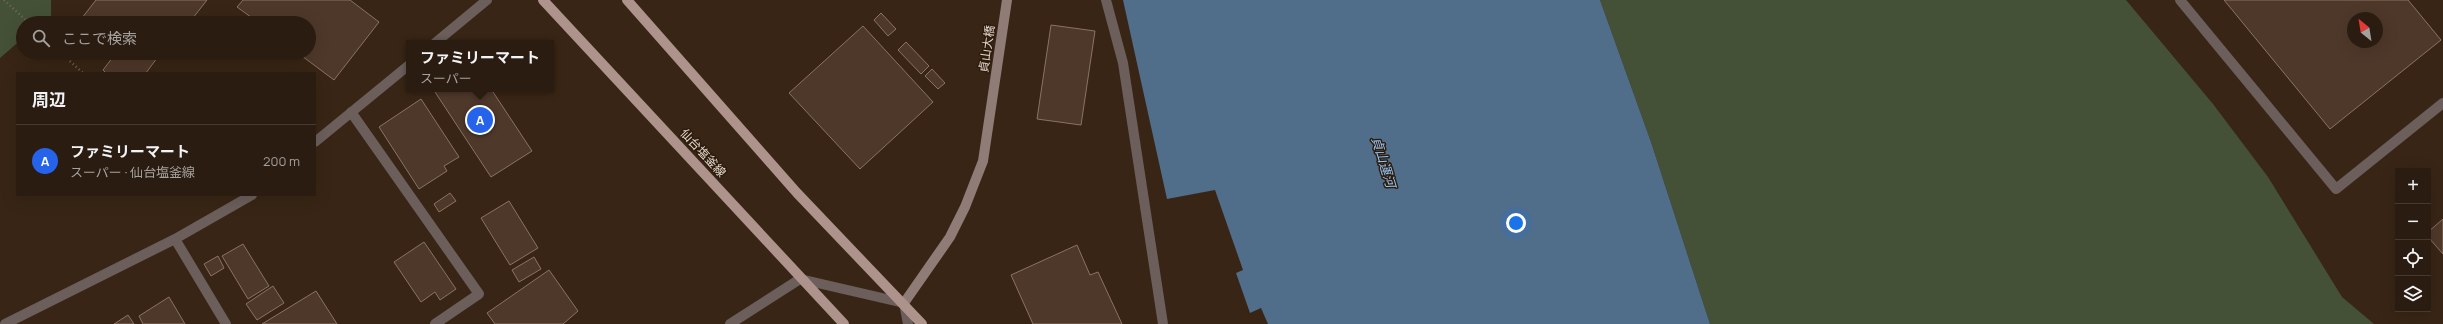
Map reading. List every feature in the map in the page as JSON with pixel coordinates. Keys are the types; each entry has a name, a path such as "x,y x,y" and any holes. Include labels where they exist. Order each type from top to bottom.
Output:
{"main road":[{"name":"仙台塩釜線","path":"543,0 800,279 844,324"},
{"path":"627,0 796,193 904,303 922,324"}],"street":[{"path":"439,40 487,0"},
{"name":"貞山大橋","path":"904,303 950,237 965,207 983,161 1007,0"},
{"path":"1106,0 1123,63 1162,324"},
{"path":"2180,0 2336,189 2443,103"},
{"path":"316,141 406,67"},
{"path":"352,112 479,294 436,324"},
{"path":"5,324 175,239 250,196"},
{"path":"175,239 226,324"},
{"path":"730,324 800,279 904,303 908,324"}],"path":[{"path":"4,0 21,16"},
{"path":"69,60 82,72"}],"green space":[{"path":"0,0 51,0 51,16 16,16 16,44 0,58"},
{"path":"1600,0 2126,0 2213,104 2268,177 2342,297 2374,324 1710,324 1651,142"}],"water":[{"name":"貞山運河","path":"1123,0 1600,0 1651,142 1710,324 1268,324 1261,308 1250,313 1236,273 1243,270 1215,190 1167,199"}],"building":[{"path":"96,0 207,0 194,16 83,16"},
{"path":"243,0 350,0 379,22 334,80 307,60 316,60 316,16 249,16 237,7"},
{"path":"2224,0 2408,0 2441,40 2330,129"},
{"path":"881,13 896,29 888,36 874,20"},
{"path":"1051,25 1095,31 1081,125 1037,119"},
{"path":"863,26 933,102 860,169 789,93"},
{"path":"906,42 929,66 921,74 898,50"},
{"path":"111,60 156,60 147,72 105,72 103,70"},
{"path":"932,69 945,83 938,89 925,76"},
{"path":"435,92 493,92 532,151 491,177"},
{"path":"421,99 459,157 444,166 447,171 419,189 379,127"},
{"path":"450,193 456,201 439,212 434,204"},
{"path":"509,201 538,248 510,265 481,218"},
{"path":"2443,219 2443,254 2431,240 2431,229"},
{"path":"424,242 456,289 440,300 435,292 421,302 394,262"},
{"path":"243,244 269,286 248,299 222,256"},
{"path":"1077,245 1090,275 1098,272 1122,324 1033,324 1011,275"},
{"path":"218,256 224,268 211,276 204,264"},
{"path":"534,257 541,269 519,282 512,270"},
{"path":"549,270 578,311 563,324 495,324 487,313"},
{"path":"273,286 284,303 257,320 246,304"},
{"path":"316,291 337,324 262,324"},
{"path":"169,297 185,324 143,324 139,316"},
{"path":"128,315 134,324 114,324"}],"place":[{"name":"ファミリーマート","path":"480,120"}]}
